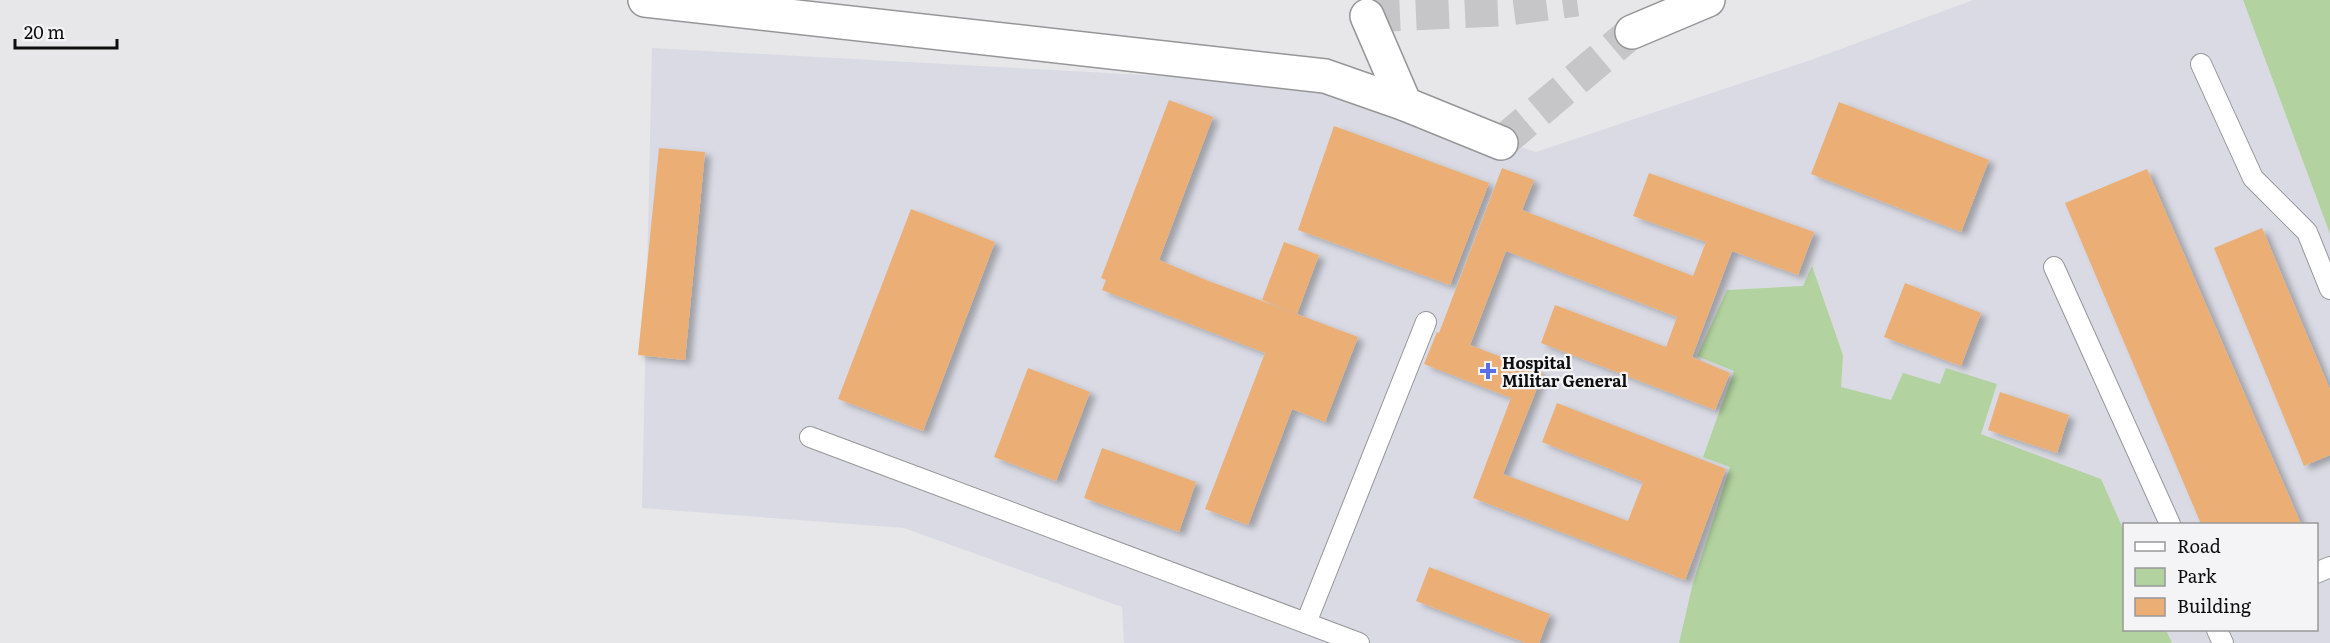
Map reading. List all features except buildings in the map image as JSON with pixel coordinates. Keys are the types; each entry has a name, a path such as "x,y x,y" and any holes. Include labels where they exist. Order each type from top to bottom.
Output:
{"street":[{"path":"645,0 1325,76 1406,104 1501,143"},
{"path":"1632,32 1708,0"},
{"path":"1363,8 1406,104"}],"lane":[{"path":"2201,64 2253,178 2307,232 2330,289"},
{"path":"2054,267 2169,523"},
{"path":"1306,623 1426,322"},
{"path":"810,437 1359,643"}],"shaded area":[{"name":"Hospital Militar General","path":"1973,0 2243,0 2330,234 2330,643 1124,643 1122,607 904,528 642,508 652,48 1326,85 1536,152 1811,60"}],"green space":[{"path":"2243,0 2330,0 2330,234"},
{"path":"1812,266 1843,355 1841,387 1891,400 1903,373 1940,384 1946,368 1997,384 1981,434 2101,479 2123,529 2123,631 2166,631 2172,643 1679,643 1693,583 1730,467 1703,457 1734,371 1697,356 1727,290 1803,286"}],"tunnel":[{"path":"1367,16 1501,10 1577,0"},
{"path":"1501,143 1632,32"}],"place":[{"name":"Hospital Militar General","path":"1488,371"}]}
